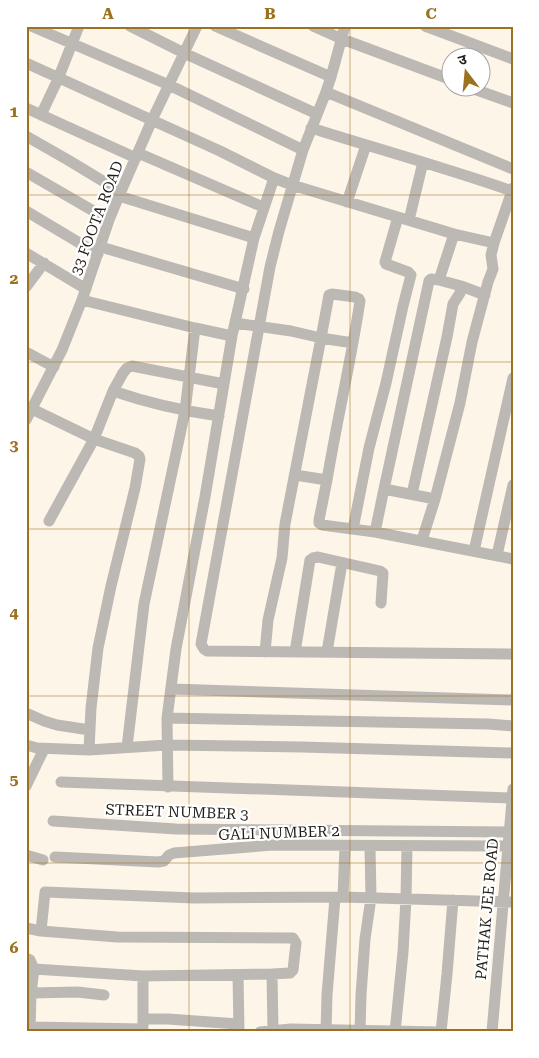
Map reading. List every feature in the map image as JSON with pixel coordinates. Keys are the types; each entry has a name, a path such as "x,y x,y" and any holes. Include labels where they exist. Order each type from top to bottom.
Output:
{"street":[{"path":"30,26 169,85 303,150"},
{"path":"41,115 79,26"},
{"path":"130,26 317,114"},
{"name":"33 FOOTA ROAD","path":"26,420 62,350 100,251 109,220 152,120 197,26"},
{"path":"215,26 331,77"},
{"path":"313,26 342,39 442,76"},
{"path":"345,26 331,77 303,150 278,231 201,644 207,651 513,654"},
{"path":"425,26 513,59"},
{"path":"26,64 292,185 454,234 494,243"},
{"path":"326,92 513,169"},
{"path":"492,96 513,103"},
{"path":"26,108 137,156 263,207"},
{"path":"311,128 512,189 494,243 491,255 493,269 472,342 460,402 435,499 422,540"},
{"path":"26,136 68,160 120,194 254,238"},
{"path":"348,202 366,146"},
{"path":"353,530 369,448 411,275 385,262 404,218 423,162"},
{"path":"26,172 109,220"},
{"path":"168,787 167,718 176,649 205,497 232,336 254,238 274,178"},
{"path":"26,211 100,251 244,289"},
{"path":"439,280 454,234"},
{"path":"26,253 86,289"},
{"path":"26,287 44,263"},
{"path":"375,532 429,281 439,280 484,295"},
{"path":"412,494 452,307 460,293 461,286"},
{"path":"265,652 268,620 282,558 283,536 329,295 356,298 360,301 319,523 326,527 375,532 422,540 513,559"},
{"path":"82,300 232,336"},
{"path":"235,323 353,343"},
{"path":"127,747 144,604 185,411 195,328"},
{"path":"26,352 54,367"},
{"path":"49,521 94,439 113,391 127,368 132,366 224,384"},
{"path":"474,551 513,378"},
{"path":"113,391 136,400 185,411 219,416"},
{"path":"32,409 94,439 135,453 140,459 98,648 89,750"},
{"path":"295,474 326,480"},
{"path":"497,555 513,485"},
{"path":"384,489 435,499"},
{"path":"295,652 310,560 313,558 318,557 384,573 380,603"},
{"path":"327,652 342,563"},
{"path":"171,689 513,700"},
{"path":"26,713 57,725 90,730"},
{"path":"167,718 513,726"},
{"path":"26,745 44,749 89,750 167,745 513,753"},
{"path":"26,786 44,749"},
{"path":"61,782 512,798"},
{"name":"PATHAK JEE ROAD","path":"492,1032 508,902 508,846 513,789"},
{"name":"STREET NUMBER 3","path":"53,821 176,829 509,832"},
{"name":"GALI NUMBER 2","path":"55,857 158,862 164,861 169,855 174,853 273,845 508,846"},
{"path":"326,1030 327,995 345,846"},
{"path":"360,1031 365,939 371,898 370,846"},
{"path":"395,1031 403,952 407,846"},
{"path":"26,855 43,860"},
{"path":"41,931 45,892 194,898 371,898 508,902"},
{"path":"260,1032 291,1029 441,1032 453,900"},
{"path":"26,928 41,931 116,936 293,938 296,943 292,970 290,973 285,974 143,976 34,969"},
{"path":"26,958 30,960 34,969 30,1029 143,1026 168,1019 239,1028 238,975"},
{"path":"272,974 275,1031"},
{"path":"143,976 143,1026"},
{"path":"31,993 77,992 104,995"}]}
